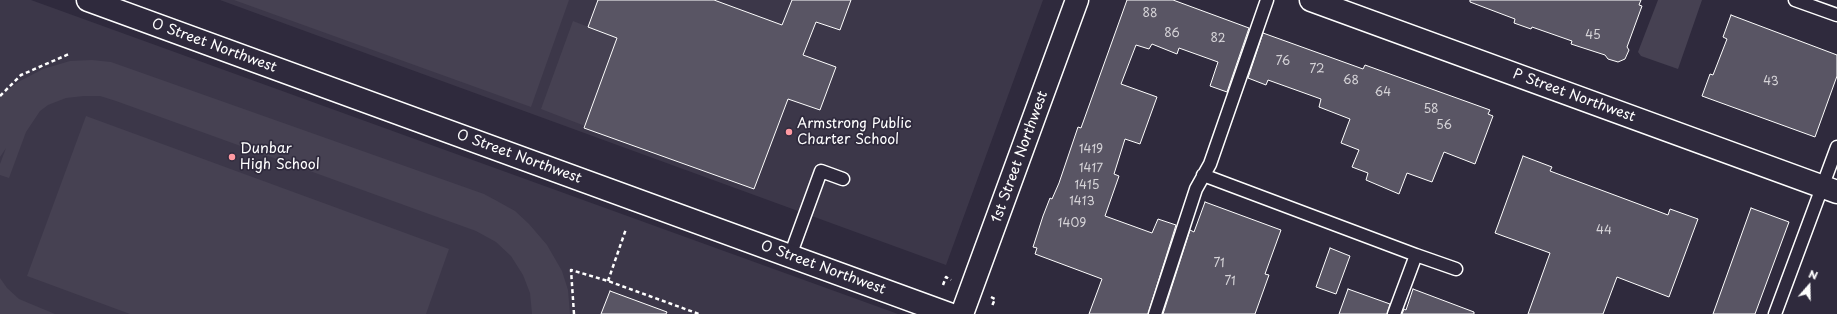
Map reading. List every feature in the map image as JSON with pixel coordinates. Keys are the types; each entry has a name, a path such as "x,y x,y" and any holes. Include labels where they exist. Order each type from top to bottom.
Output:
{"street":[{"name":"O Street Northwest","path":"88,0 949,314"},
{"name":"1st Street Northwest","path":"962,314 1077,0"},
{"name":"P Street Northwest","path":"1311,0 1830,189"}],"lane":[{"path":"1155,314 1196,189 1210,164 1267,0"},
{"path":"1795,0 1837,15"},
{"path":"1775,314 1830,189 1837,148"},
{"path":"790,256 821,171 843,179"},
{"path":"1203,176 1456,269"},
{"path":"1394,314 1416,255"}],"path":[{"path":"0,96 20,75 69,54"},
{"path":"608,281 626,229"},
{"path":"574,314 571,270 608,281 699,314"},
{"path":"943,285 946,278 954,281"}],"shaded area":[{"name":"Dunbar High School","path":"0,0 31,0 898,314 0,314"},
{"name":"Armstrong Public Charter School","path":"220,0 1043,0 946,265"},
{"path":"234,0 569,0 531,107"},
{"path":"1658,0 1702,0 1678,69 1641,56 1638,52"},
{"path":"573,21 617,38 585,126 541,109"},
{"path":"92,60 111,62 484,194 515,211 529,224 547,245 562,271 568,290 570,314 532,314 530,293 523,275 511,256 496,242 476,231 100,96 66,98 48,105 40,111 26,132 9,178 0,175 0,164 6,148 0,157 0,97 2,94 20,81 43,69 70,61"},
{"path":"86,116 449,249 426,314 130,314 27,276"},
{"path":"0,278 7,288 19,299 55,314 0,314"}],"building":[{"path":"598,0 714,0 782,25 792,0 851,0 840,30 816,22 803,55 836,67 820,110 788,99 754,189 584,128 617,38 588,27"},
{"path":"1127,0 1173,0 1249,28 1227,92 1210,86 1218,62 1179,48 1177,54 1152,44 1149,49 1136,45 1121,84 1157,97 1140,144 1125,139 1114,174 1119,176 1105,216 1152,233 1158,219 1176,225 1148,314 1089,314 1102,279 1035,254 1037,248 1033,247 1050,198 1052,199 1059,183 1078,127 1081,128"},
{"path":"1470,0 1641,0 1639,5 1642,6 1627,47 1629,50 1625,59 1618,62 1608,59 1605,55 1571,44 1572,41 1532,27 1531,29 1514,23 1515,19 1470,2"},
{"path":"1731,15 1837,55 1837,76 1815,137 1702,96 1710,74 1713,75 1727,39 1723,37"},
{"path":"1263,33 1363,69 1365,65 1490,110 1488,114 1493,116 1475,164 1444,152 1432,182 1407,173 1399,194 1366,180 1368,173 1352,167 1359,150 1341,143 1350,119 1319,107 1321,99 1268,80 1266,85 1248,78"},
{"path":"1523,156 1552,167 1550,171 1668,215 1670,209 1698,219 1669,297 1617,277 1603,314 1528,314 1550,253 1495,233"},
{"path":"1205,202 1281,230 1265,274 1269,275 1255,314 1163,314 1190,230 1194,232"},
{"path":"1751,208 1789,222 1755,314 1713,314"},
{"path":"1330,248 1350,256 1336,294 1316,287"},
{"path":"1348,289 1390,304 1387,314 1339,314"},
{"path":"1413,289 1474,312 1474,314 1402,314 1404,309 1406,310"},
{"path":"610,291 667,312 666,314 601,314"}],"place":[{"name":"Armstrong Public Charter School","path":"789,132"},
{"name":"Dunbar High School","path":"232,157"}]}
